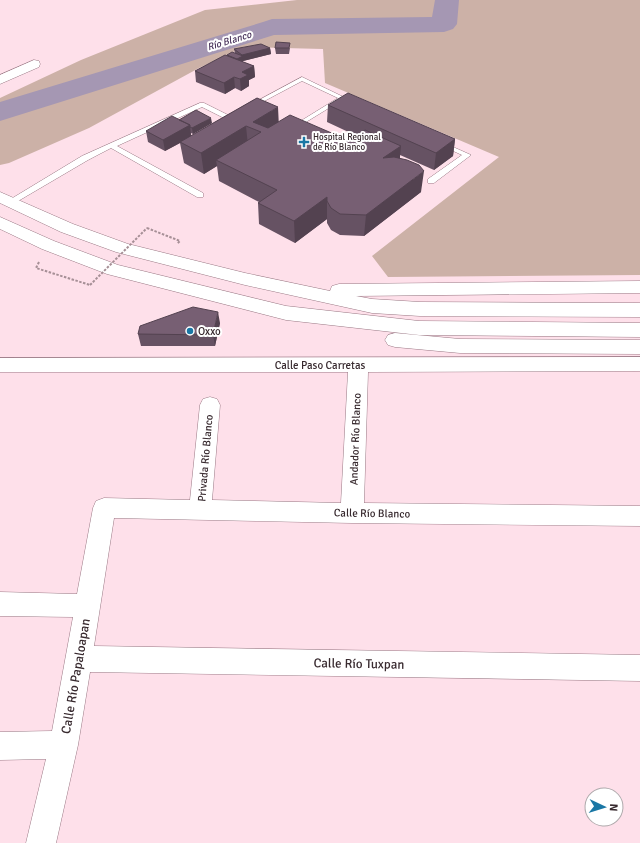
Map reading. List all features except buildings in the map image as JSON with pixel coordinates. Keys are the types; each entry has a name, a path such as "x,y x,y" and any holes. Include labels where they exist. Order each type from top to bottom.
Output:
{"street":[{"path":"0,80 34,64"},
{"path":"5,199 67,228 122,248 245,279 372,306 420,318 549,330 640,330"},
{"path":"0,222 48,245 114,270 286,313 357,322 420,318 640,310"},
{"path":"305,292 369,289 508,290 640,287"},
{"path":"286,313 320,327 360,336 460,346 640,347"},
{"name":"Calle Paso Carretas","path":"0,365 640,364"},
{"name":"Andador Río Blanco","path":"352,513 358,365"},
{"name":"Privada Río Blanco","path":"200,510 210,405"},
{"name":"Calle Río Blanco","path":"104,508 352,513 640,516"},
{"name":"Calle Río Papaloapan","path":"41,843 64,745 104,508"},
{"path":"0,604 87,606"},
{"name":"Calle Río Tuxpan","path":"78,659 640,668"},
{"path":"0,746 64,745"}],"lane":[{"path":"5,199 85,158 202,104 228,118 302,79 363,108"},
{"path":"284,133 305,124 343,98"},
{"path":"431,181 467,155 432,139"},
{"path":"112,146 200,195"}],"path":[{"path":"90,285 147,228"}],"shaded area":[{"path":"297,0 640,0 640,275 388,277 372,256 499,157 325,83 323,49 244,47 199,68 89,128 9,163 0,165 0,98 81,60 205,10"}],"waterway":[{"name":"Río Blanco","path":"0,112 272,27 444,24 447,0"}],"place":[{"name":"Hospital Regional de Río Blanco","path":"304,142"},
{"name":"Oxxo","path":"190,331"}]}
